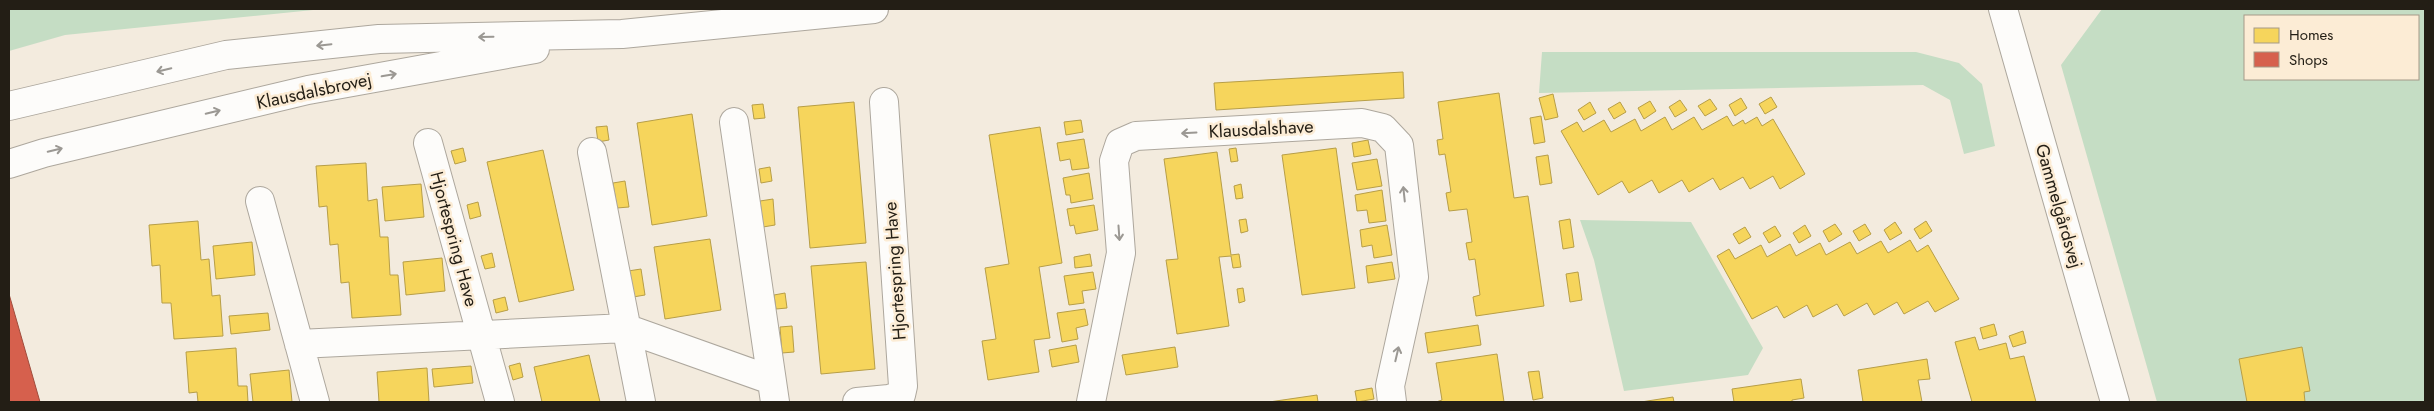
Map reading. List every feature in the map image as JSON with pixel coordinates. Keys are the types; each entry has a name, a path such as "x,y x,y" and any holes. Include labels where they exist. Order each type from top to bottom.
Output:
{"street":[{"name":"Klausdalsbrovej","path":"9,164 44,153 308,90 622,34 874,9"},
{"name":"Gammelgårdsvej","path":"2003,9 2114,402"},
{"name":"Klausdalsbrovej","path":"9,106 226,55 380,39 622,34"},
{"name":"Hjortespring Have","path":"857,402 889,399 901,395 903,386 884,102"},
{"path":"734,122 773,391"},
{"name":"Klausdalshave","path":"1091,402 1121,253 1114,161 1120,143 1136,136 1362,124 1382,128 1399,144 1414,277 1390,386 1392,402"},
{"name":"Hjortespring Have","path":"428,143 500,402"},
{"path":"592,152 641,402"},
{"path":"260,201 315,402"},
{"path":"299,344 625,328 773,391"}],"green space":[{"path":"9,9 323,9 65,35 9,51"},
{"path":"2102,9 2425,9 2425,402 2157,402 2061,65"},
{"path":"1542,52 1916,52 1959,63 1982,84 1995,146 1964,154 1950,100 1923,85 1539,93"},
{"path":"1580,220 1691,222 1763,348 1748,375 1624,391 1594,260"}],"building: Homes":[{"path":"1403,72 1404,98 1216,110 1214,83"},
{"path":"1499,93 1514,198 1528,196 1544,306 1476,316 1473,297 1480,295 1475,259 1469,260 1466,243 1472,242 1467,209 1449,211 1446,193 1451,192 1445,154 1439,155 1437,140 1443,139 1438,102"},
{"path":"1553,94 1558,117 1545,120 1539,98"},
{"path":"1771,97 1777,107 1765,114 1759,104"},
{"path":"1741,98 1747,108 1735,116 1729,105"},
{"path":"1710,99 1717,109 1705,116 1698,106"},
{"path":"1680,100 1687,110 1675,117 1669,107"},
{"path":"1650,101 1656,111 1644,119 1638,108"},
{"path":"854,102 866,243 810,248 798,107"},
{"path":"1590,102 1596,113 1584,120 1578,110"},
{"path":"1620,102 1626,112 1614,119 1608,109"},
{"path":"763,104 765,118 754,119 752,105"},
{"path":"692,114 707,216 652,225 637,123"},
{"path":"1541,116 1545,142 1534,144 1530,118"},
{"path":"1727,116 1733,126 1743,120 1745,124 1757,117 1762,126 1773,119 1805,174 1780,189 1773,176 1750,189 1743,177 1720,190 1713,178 1689,192 1682,180 1659,193 1652,180 1629,193 1622,181 1598,195 1561,131 1577,122 1583,132 1604,120 1611,132 1635,119 1641,131 1665,117 1672,130 1694,117 1702,130"},
{"path":"1081,120 1083,132 1066,135 1064,122"},
{"path":"607,126 609,140 598,142 596,127"},
{"path":"1040,127 1062,263 1039,267 1050,338 1034,340 1039,372 988,380 982,341 996,339 985,268 1009,264 989,135"},
{"path":"1084,139 1089,168 1072,170 1070,159 1060,161 1057,143"},
{"path":"1368,140 1371,154 1354,157 1352,143"},
{"path":"463,148 466,161 455,164 451,151"},
{"path":"1236,148 1238,161 1231,162 1229,149"},
{"path":"1336,148 1355,288 1302,295 1282,155"},
{"path":"543,150 574,290 519,302 487,162"},
{"path":"1217,152 1231,255 1239,254 1241,267 1233,268 1231,256 1219,257 1229,326 1177,334 1166,260 1178,259 1164,159"},
{"path":"1548,155 1552,183 1540,185 1536,157"},
{"path":"1377,159 1382,186 1357,190 1352,163"},
{"path":"366,163 368,201 377,199 380,237 388,237 390,275 398,275 401,315 352,318 349,282 341,283 338,244 330,245 327,206 319,207 316,166"},
{"path":"770,167 772,181 761,183 759,169"},
{"path":"1089,173 1093,199 1071,203 1070,195 1066,195 1063,178"},
{"path":"625,181 629,207 617,208 613,183"},
{"path":"421,184 424,217 385,221 382,187"},
{"path":"1241,184 1243,198 1236,199 1234,186"},
{"path":"1382,190 1386,221 1369,223 1367,210 1357,211 1355,195"},
{"path":"773,199 775,225 763,227 760,201"},
{"path":"478,202 481,216 470,219 467,205"},
{"path":"1094,205 1098,230 1076,234 1074,225 1070,226 1067,209"},
{"path":"1246,219 1248,231 1241,233 1239,220"},
{"path":"1570,219 1574,247 1563,249 1559,221"},
{"path":"198,221 201,260 209,259 212,296 220,295 223,336 174,339 171,303 162,303 160,265 152,266 149,225"},
{"path":"1926,221 1932,231 1920,239 1914,229"},
{"path":"1895,222 1902,233 1890,240 1884,230"},
{"path":"1835,224 1842,234 1829,242 1823,231"},
{"path":"1865,224 1871,234 1859,241 1853,231"},
{"path":"1387,225 1392,255 1374,258 1372,245 1362,247 1360,230"},
{"path":"1805,225 1811,236 1799,243 1793,233"},
{"path":"1775,226 1781,236 1769,243 1763,233"},
{"path":"1745,227 1751,237 1739,244 1733,234"},
{"path":"710,239 721,310 665,319 654,247"},
{"path":"1910,240 1917,252 1928,245 1959,299 1935,312 1928,301 1904,314 1897,302 1874,315 1867,303 1844,316 1837,304 1813,317 1807,305 1784,318 1777,306 1752,319 1717,256 1729,249 1735,259 1761,245 1767,257 1790,244 1796,256 1820,243 1826,255 1850,242 1857,254 1881,241 1888,253"},
{"path":"252,242 255,275 216,279 213,246"},
{"path":"492,253 495,267 485,269 481,256"},
{"path":"1090,254 1092,266 1075,268 1074,257"},
{"path":"442,258 445,291 406,295 403,262"},
{"path":"866,262 875,369 821,374 811,266"},
{"path":"1392,262 1395,279 1368,283 1366,266"},
{"path":"641,269 645,295 633,297 628,271"},
{"path":"1093,272 1096,289 1082,291 1084,303 1069,305 1064,276"},
{"path":"1578,272 1582,300 1570,302 1566,274"},
{"path":"1243,288 1245,301 1239,303 1237,289"},
{"path":"785,293 787,308 776,309 774,295"},
{"path":"505,297 508,310 496,313 493,300"},
{"path":"1085,309 1088,325 1076,328 1078,339 1062,342 1057,313"},
{"path":"268,313 270,330 231,334 229,316"},
{"path":"1994,324 1997,335 1983,339 1980,328"},
{"path":"1478,325 1481,345 1428,353 1425,333"},
{"path":"792,326 794,352 782,353 780,327"},
{"path":"2023,331 2026,343 2013,347 2009,336"},
{"path":"1975,337 1979,350 2006,343 2010,359 2024,356 2036,402 1972,402 1955,342"},
{"path":"1076,345 1079,362 1052,367 1049,350"},
{"path":"1175,347 1178,367 1126,375 1122,355"},
{"path":"2302,347 2310,391 2304,392 2305,402 2247,402 2239,359"},
{"path":"236,348 238,386 247,386 248,402 198,402 197,392 189,393 186,352"},
{"path":"1497,354 1504,402 1436,402 1442,400 1436,363"},
{"path":"589,355 600,402 542,402 534,367"},
{"path":"1927,359 1930,379 1918,380 1922,402 1863,402 1858,370"},
{"path":"520,363 523,377 513,380 509,366"},
{"path":"471,366 473,383 434,387 432,369"},
{"path":"427,368 429,402 379,402 377,372"},
{"path":"289,370 292,402 253,402 250,374"},
{"path":"1539,371 1543,398 1533,400 1528,372"},
{"path":"1801,379 1804,398 1792,400 1792,402 1734,402 1732,389"},
{"path":"1372,388 1374,399 1357,402 1355,391"},
{"path":"1317,395 1318,402 1269,402"},
{"path":"1673,397 1674,402 1641,402"}],"building: Shops":[{"path":"9,294 40,402 9,402"}]}
